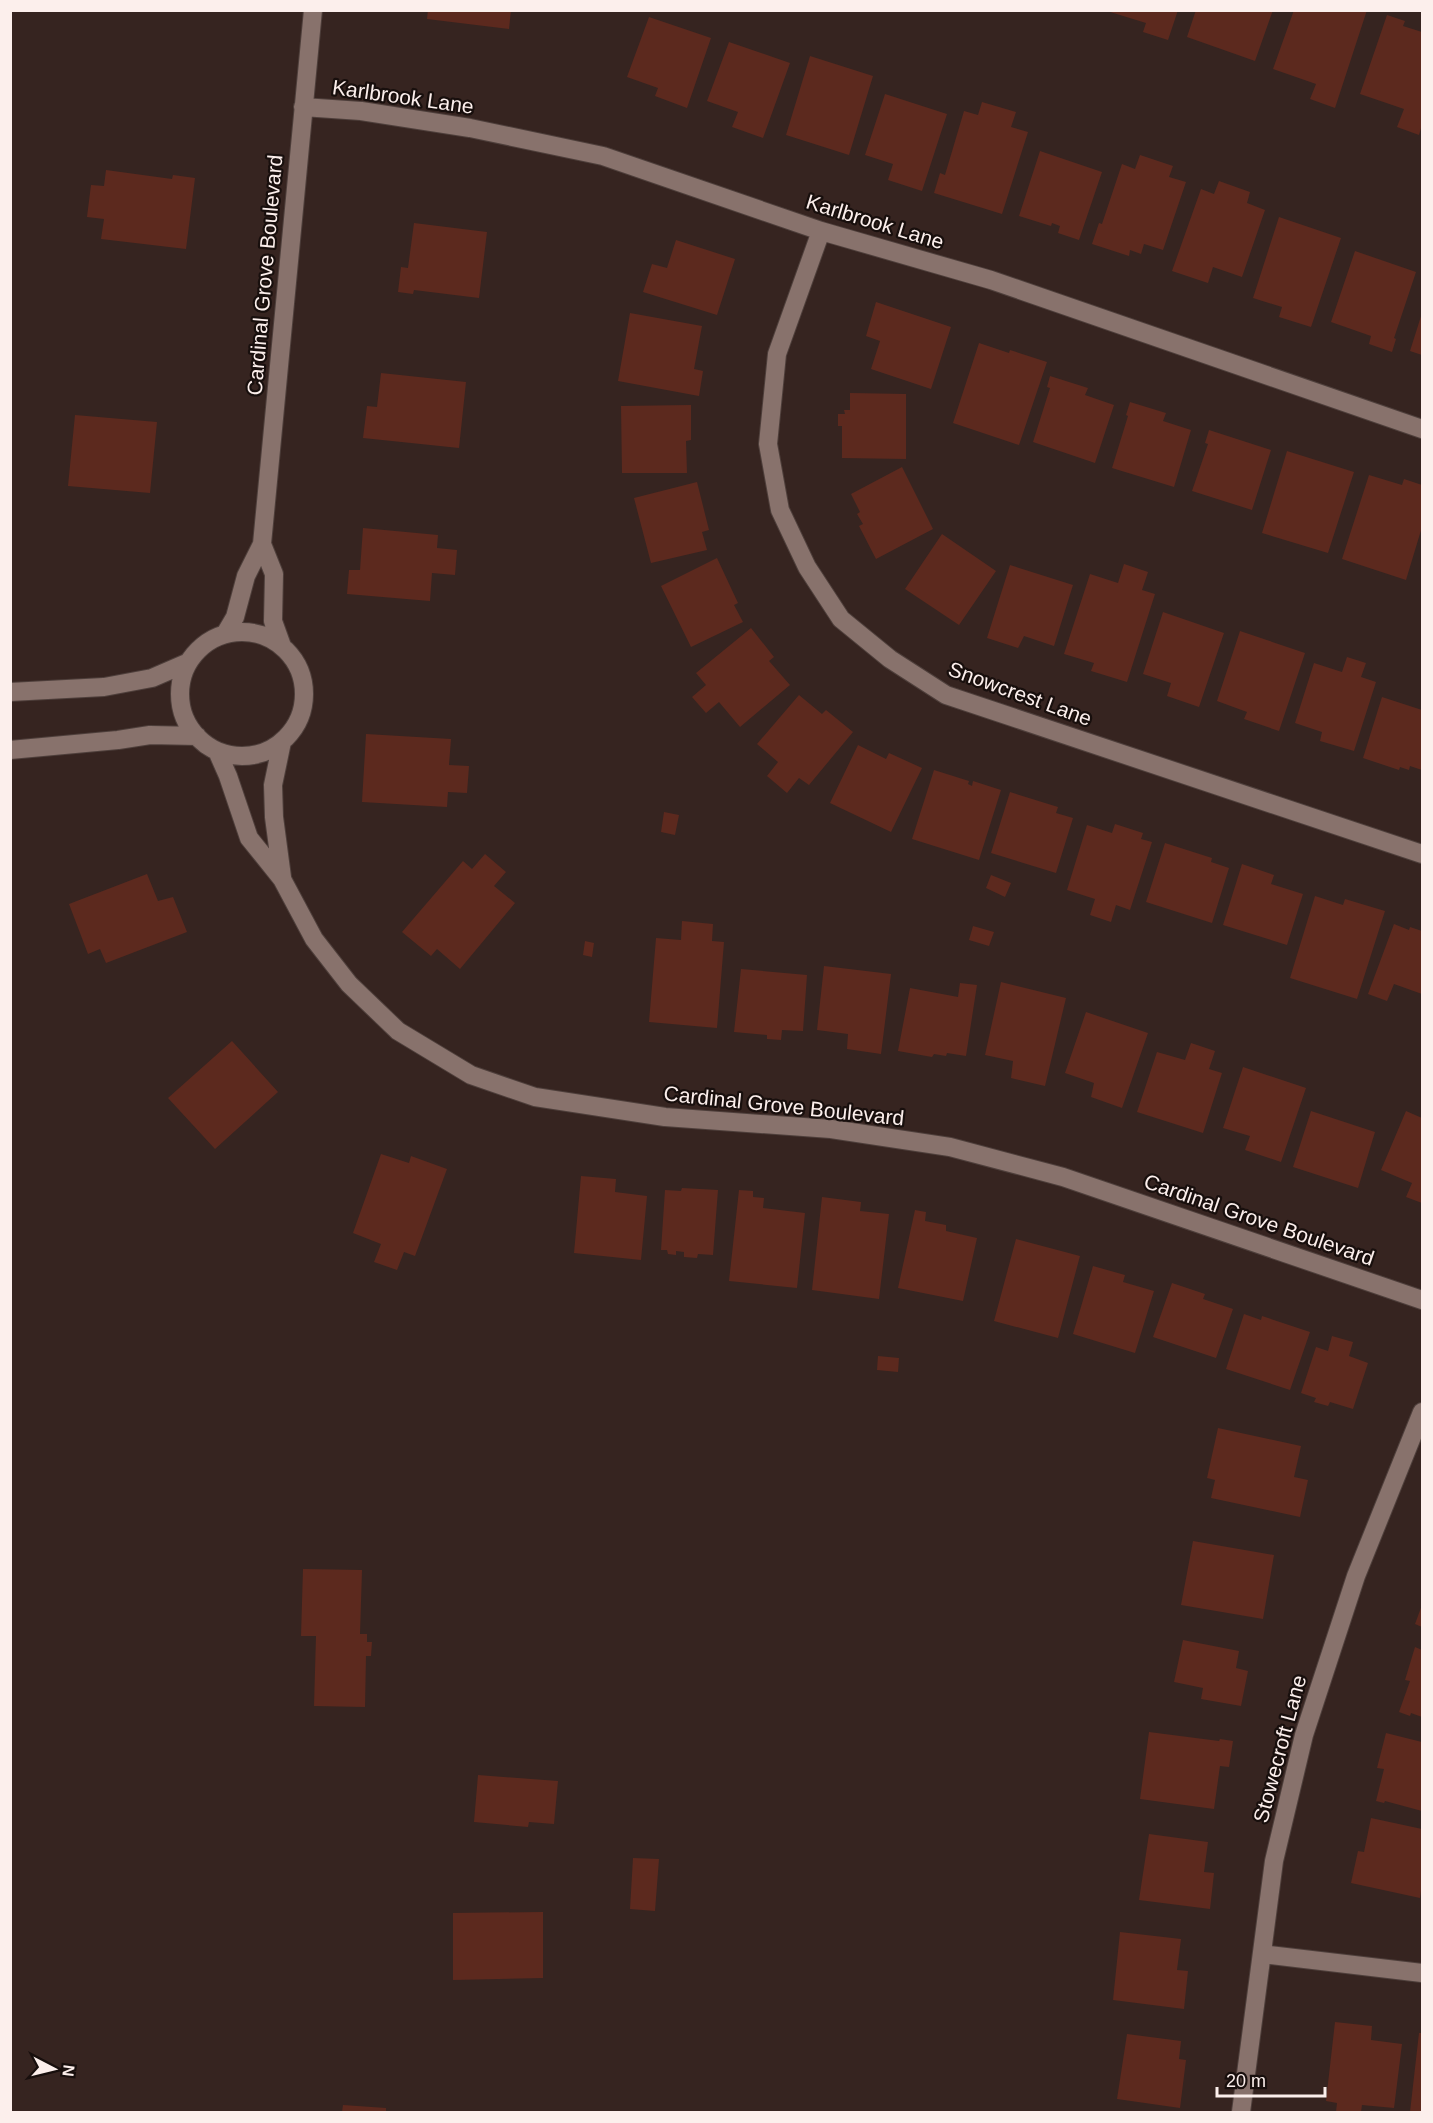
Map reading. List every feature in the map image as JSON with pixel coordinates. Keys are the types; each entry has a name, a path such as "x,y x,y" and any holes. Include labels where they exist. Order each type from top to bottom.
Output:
{"street":[{"name":"Cardinal Grove Boulevard","path":"225,634 235,617 246,576 262,544 313,10"},
{"name":"Karlbrook Lane","path":"303,107 361,111 470,128 603,156 821,231 991,280 1422,429"},
{"name":"Snowcrest Lane","path":"821,231 777,354 768,444 780,510 807,567 841,619 890,659 946,695 1422,854"},
{"name":"Cardinal Grove Boulevard","path":"262,544 274,574 273,621 282,646"},
{"name":"Cardinal Grove Boulevard","path":"189,662 182,680 181,700 186,720 197,736 217,751 233,756 251,756 267,752 282,742 294,729 302,712 304,694 302,676 295,660 282,646 265,636 246,632 225,634"},
{"path":"10,692 104,687 152,678 189,662 211,640 225,634"},
{"path":"11,745 118,740 150,735 197,736"},
{"name":"Cardinal Grove Boulevard","path":"282,742 273,785 274,817 282,879"},
{"name":"Cardinal Grove Boulevard","path":"217,751 249,838 282,879 314,939 350,984 398,1031 471,1075 535,1097 665,1117 831,1129 950,1148 1064,1177 1422,1300"},
{"name":"Stowecroft Lane","path":"1241,2112 1274,1862 1304,1735 1356,1576 1422,1412"},
{"path":"1262,1954 1422,1973"}],"building":[{"path":"428,10 511,10 509,29 427,19"},
{"path":"1178,10 1168,40 1143,32 1146,23 1107,11"},
{"path":"1196,10 1273,10 1255,61 1187,37"},
{"path":"1294,10 1367,10 1335,108 1310,99 1316,84 1273,69"},
{"path":"1387,15 1405,21 1403,26 1422,32 1422,125 1419,135 1397,127 1404,109 1360,94"},
{"path":"649,17 711,38 687,108 655,96 658,88 627,77"},
{"path":"729,42 790,63 763,138 732,127 738,112 707,101"},
{"path":"810,56 873,76 849,155 786,135"},
{"path":"885,94 947,114 922,191 888,180 893,164 865,155"},
{"path":"982,102 1016,112 1011,127 1028,132 1002,214 934,193 940,173 945,175 964,111 978,115"},
{"path":"1040,151 1102,172 1079,240 1058,233 1060,226 1052,223 1051,226 1019,216"},
{"path":"1140,155 1173,166 1169,177 1186,182 1163,250 1144,244 1141,254 1130,250 1129,256 1092,244 1099,223 1102,224 1122,164 1135,169"},
{"path":"106,170 172,179 173,175 195,178 186,249 101,239 104,219 87,217 91,185 104,186"},
{"path":"1219,181 1250,192 1247,203 1265,210 1242,277 1213,267 1208,283 1172,271 1201,189 1214,194"},
{"path":"1279,217 1341,238 1311,327 1279,317 1282,307 1253,298"},
{"path":"414,223 487,232 479,298 414,290 413,294 398,292 401,267 408,268"},
{"path":"676,240 735,259 717,315 643,292 652,264 667,268"},
{"path":"1355,251 1416,272 1394,338 1396,339 1392,352 1369,344 1371,336 1331,322"},
{"path":"876,302 951,327 931,389 871,369 880,341 866,336"},
{"path":"630,313 702,326 694,369 703,371 699,396 618,381"},
{"path":"1422,313 1422,355 1410,351"},
{"path":"979,343 1047,362 1019,445 953,423"},
{"path":"381,373 466,382 459,448 363,438 367,406 377,407"},
{"path":"1050,376 1088,388 1085,395 1114,405 1095,463 1033,442 1050,388 1047,387"},
{"path":"850,393 906,394 906,459 842,458 842,426 838,426 838,414 845,414 844,410 850,410"},
{"path":"1130,402 1166,413 1163,421 1191,430 1174,487 1112,468"},
{"path":"691,405 691,440 686,441 687,473 622,473 621,406"},
{"path":"75,415 157,422 150,493 68,486"},
{"path":"1209,430 1271,450 1252,510 1192,491 1208,444 1205,443"},
{"path":"1287,451 1354,472 1328,553 1262,533"},
{"path":"902,467 933,529 876,559 859,526 863,524 857,514 860,512 851,494"},
{"path":"1369,475 1402,485 1404,479 1422,485 1422,527 1406,580 1342,559"},
{"path":"697,482 709,530 702,532 707,550 651,563 634,498"},
{"path":"363,528 438,535 437,548 457,550 455,575 432,573 430,601 347,594 349,570 360,570"},
{"path":"942,534 996,571 959,625 905,589"},
{"path":"717,558 738,603 734,605 743,622 691,647 661,586"},
{"path":"1124,564 1148,572 1142,590 1155,594 1127,682 1091,671 1094,663 1064,654 1090,574 1118,583"},
{"path":"1010,565 1073,585 1054,646 1024,636 1018,648 987,638"},
{"path":"1163,612 1224,633 1199,707 1167,696 1171,683 1143,674"},
{"path":"751,628 774,657 769,661 790,685 740,727 719,702 706,713 692,697 706,685 696,673"},
{"path":"1240,631 1305,653 1279,731 1244,719 1247,712 1217,701"},
{"path":"1347,657 1366,663 1361,677 1376,682 1354,751 1320,741 1322,732 1295,723 1314,663 1342,672"},
{"path":"799,695 822,714 826,710 853,732 809,785 799,778 787,793 767,776 778,762 757,744"},
{"path":"1382,697 1422,710 1422,770 1410,766 1409,770 1400,767 1399,770 1363,758"},
{"path":"366,734 451,739 449,765 469,766 467,793 448,792 447,807 362,802"},
{"path":"858,745 886,759 889,753 922,768 891,832 830,803"},
{"path":"934,770 969,781 968,784 972,786 973,781 1001,790 979,860 912,839"},
{"path":"1010,792 1058,807 1056,813 1073,818 1056,873 991,853"},
{"path":"664,812 679,815 675,835 661,832"},
{"path":"1115,824 1143,833 1141,839 1152,842 1130,910 1116,905 1111,922 1090,915 1095,899 1067,890 1087,825 1112,833"},
{"path":"1165,843 1212,858 1211,862 1229,868 1212,923 1146,902"},
{"path":"485,854 506,872 494,886 515,903 460,969 437,949 431,956 402,932 463,861 472,869"},
{"path":"1242,864 1274,875 1271,884 1303,894 1287,945 1223,925"},
{"path":"147,874 158,901 173,897 187,932 106,963 100,949 88,954 69,904"},
{"path":"991,875 1011,883 1005,897 986,888"},
{"path":"1315,896 1343,905 1345,899 1385,911 1357,999 1290,978"},
{"path":"682,921 713,924 712,941 724,942 717,1028 649,1022 656,938 681,940"},
{"path":"1394,924 1409,930 1410,927 1422,931 1422,994 1394,984 1387,1001 1368,994"},
{"path":"973,926 994,932 989,946 969,940"},
{"path":"585,941 594,943 592,957 583,955"},
{"path":"824,966 891,974 881,1054 847,1049 848,1034 817,1030"},
{"path":"741,969 807,975 803,1031 782,1030 781,1040 767,1039 767,1035 734,1032"},
{"path":"1001,982 1066,998 1045,1086 1011,1078 1013,1061 985,1055"},
{"path":"960,983 977,985 966,1056 947,1053 946,1056 934,1054 932,1057 898,1051 910,988 958,997"},
{"path":"1086,1012 1148,1033 1122,1108 1091,1097 1094,1083 1065,1073"},
{"path":"232,1041 278,1092 215,1149 168,1098"},
{"path":"1191,1043 1215,1051 1209,1069 1222,1073 1203,1133 1137,1112 1157,1052 1185,1060"},
{"path":"1243,1067 1306,1088 1281,1162 1245,1150 1250,1136 1223,1128"},
{"path":"1311,1111 1375,1132 1358,1188 1293,1167"},
{"path":"1406,1111 1422,1118 1422,1203 1406,1197 1412,1183 1381,1170"},
{"path":"381,1154 409,1163 411,1156 447,1169 415,1256 404,1252 397,1270 374,1262 381,1244 353,1233"},
{"path":"581,1176 616,1179 615,1192 647,1196 641,1260 574,1253"},
{"path":"682,1188 718,1190 713,1255 698,1254 697,1258 684,1257 684,1252 676,1251 676,1255 668,1254 667,1250 661,1250 665,1190 681,1191"},
{"path":"739,1190 753,1191 753,1197 764,1198 763,1208 805,1213 797,1288 729,1281"},
{"path":"822,1197 861,1202 860,1211 889,1214 879,1299 812,1290"},
{"path":"915,1210 926,1212 925,1221 946,1225 946,1231 977,1238 963,1301 898,1288"},
{"path":"1016,1239 1080,1256 1058,1338 994,1321"},
{"path":"1093,1266 1125,1275 1123,1282 1154,1291 1135,1353 1073,1334"},
{"path":"1172,1283 1205,1294 1203,1299 1233,1309 1216,1358 1153,1337"},
{"path":"1244,1314 1261,1320 1262,1316 1310,1332 1290,1390 1226,1369"},
{"path":"1332,1336 1353,1342 1349,1356 1368,1363 1353,1409 1330,1402 1328,1406 1314,1402 1316,1398 1301,1393 1316,1347 1328,1351"},
{"path":"878,1356 899,1358 898,1372 877,1370"},
{"path":"1218,1428 1301,1446 1294,1477 1308,1480 1300,1517 1211,1498 1215,1480 1207,1478"},
{"path":"1193,1541 1274,1555 1263,1619 1181,1605"},
{"path":"303,1569 362,1570 360,1634 367,1634 367,1642 372,1642 371,1656 366,1656 365,1707 314,1706 316,1636 301,1636"},
{"path":"1422,1605 1422,1627 1415,1624"},
{"path":"1183,1640 1239,1651 1236,1668 1248,1671 1241,1706 1201,1699 1203,1688 1174,1682"},
{"path":"1415,1647 1422,1650 1422,1717 1399,1712 1410,1681 1405,1680"},
{"path":"1149,1732 1233,1741 1229,1767 1220,1766 1214,1809 1140,1799"},
{"path":"1386,1733 1422,1742 1422,1811 1385,1801 1384,1803 1376,1801 1384,1769 1377,1768"},
{"path":"478,1775 558,1781 554,1824 529,1822 528,1827 474,1822"},
{"path":"1371,1818 1422,1829 1420,1898 1351,1883 1358,1851 1364,1852"},
{"path":"1149,1834 1208,1842 1204,1872 1214,1873 1210,1909 1139,1900"},
{"path":"633,1858 659,1859 655,1911 630,1909"},
{"path":"543,1912 543,1978 453,1980 453,1913"},
{"path":"1120,1932 1181,1939 1177,1970 1188,1971 1184,2009 1113,2000"},
{"path":"1335,2022 1372,2026 1371,2040 1402,2044 1394,2108 1362,2105 1361,2112 1336,2112 1337,2103 1326,2101"},
{"path":"1419,2033 1422,2033 1422,2112 1410,2112"},
{"path":"1127,2034 1181,2041 1179,2059 1186,2060 1180,2108 1117,2099"},
{"path":"343,2105 386,2108 386,2112 342,2112"}]}
